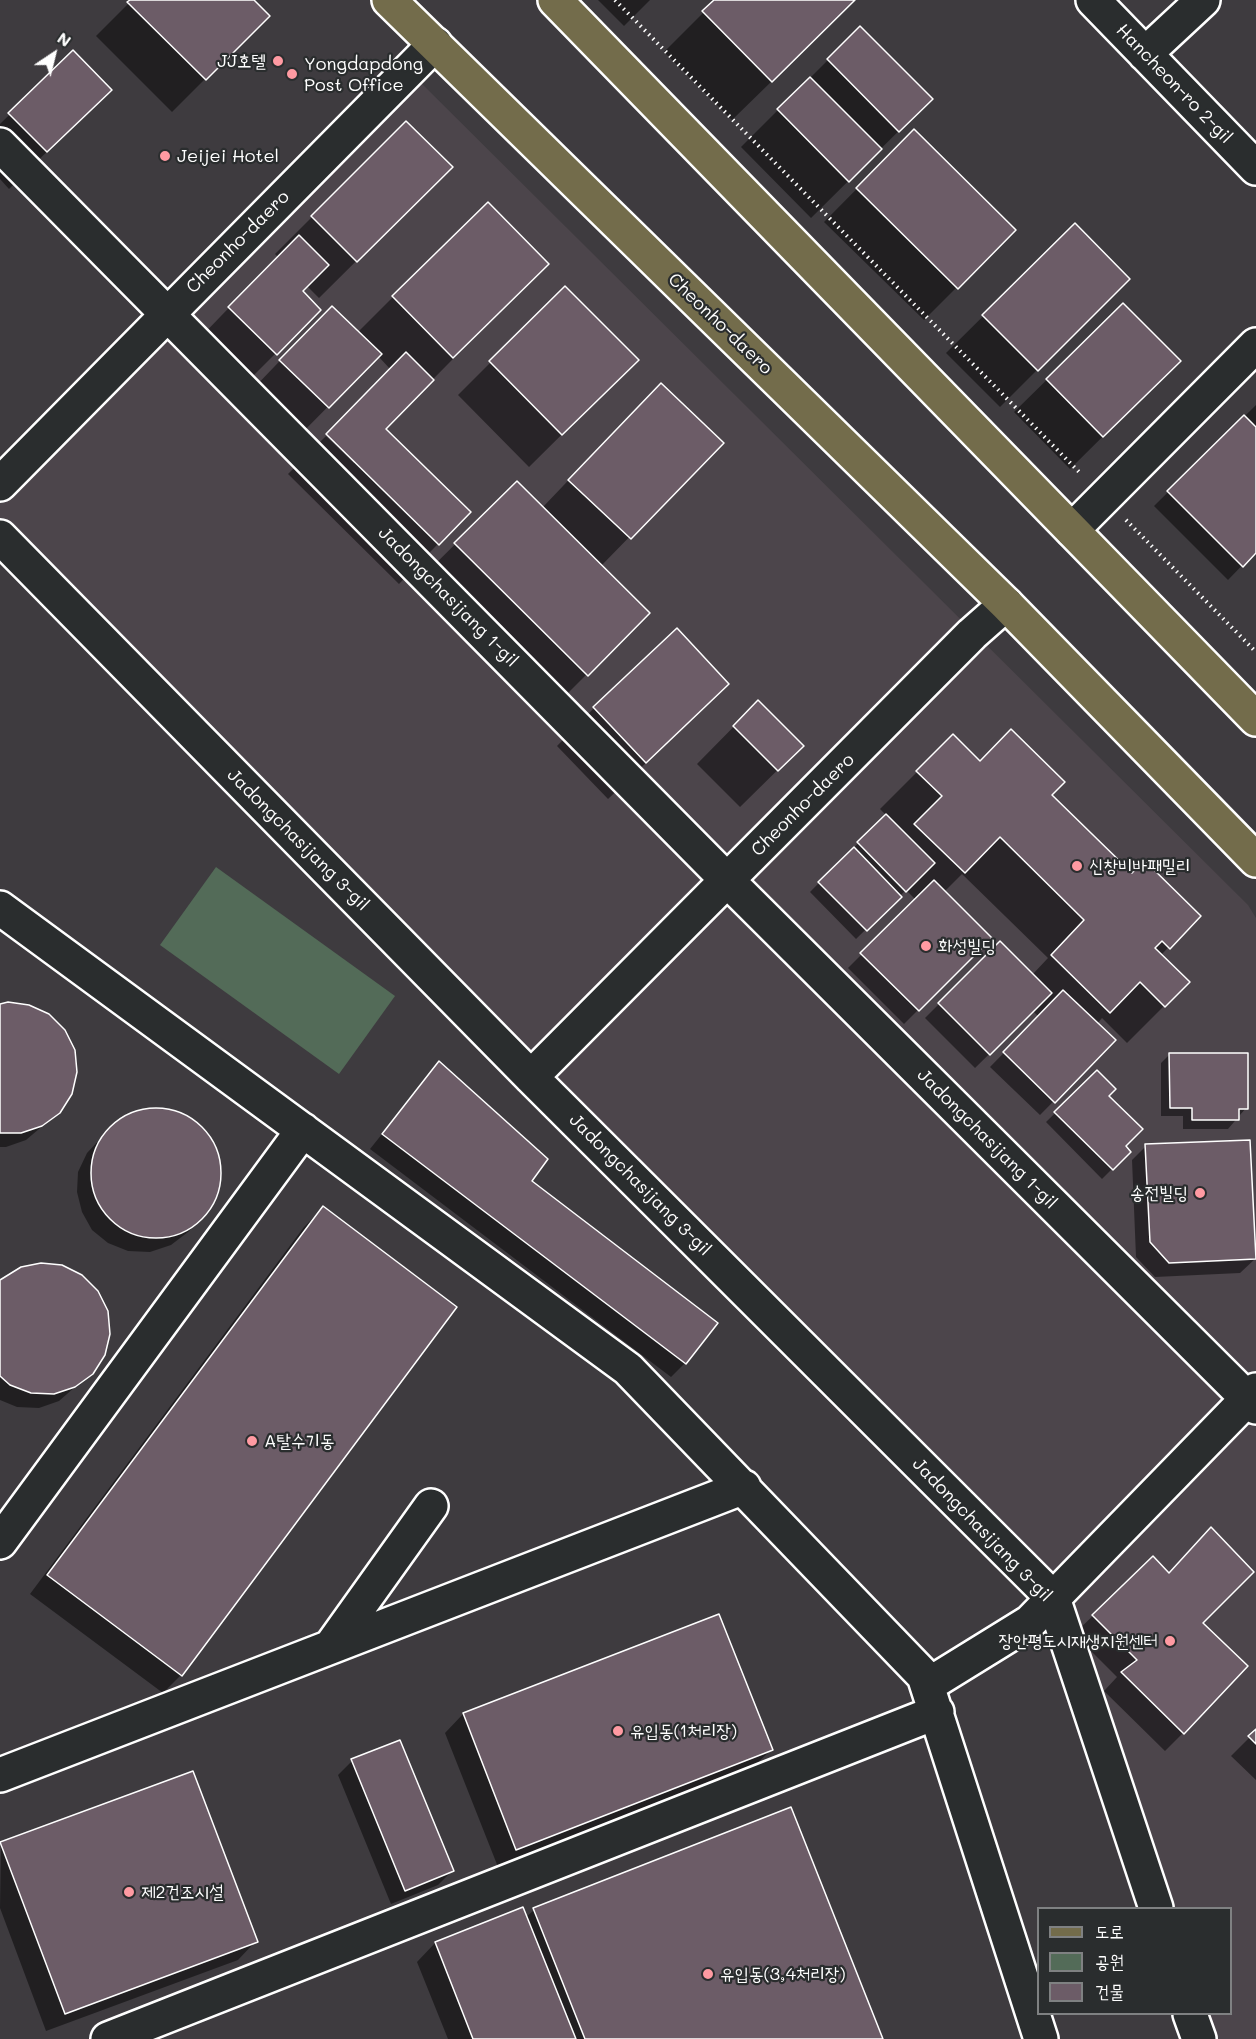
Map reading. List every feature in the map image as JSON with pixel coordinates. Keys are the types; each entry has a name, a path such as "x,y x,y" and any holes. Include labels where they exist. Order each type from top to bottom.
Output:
{"main road":[{"name":"Cheonho-daero","path":"389,0 1006,604 1256,860"},
{"path":"555,0 1256,719"}],"street":[{"name":"Hancheon-ro 2-gil","path":"1093,0 1256,168"},
{"path":"1145,54 1203,0"},
{"name":"Cheonho-daero","path":"168,313 435,44"},
{"name":"Jadongchasijang 1-gil","path":"0,145 728,881 1254,1393 1030,1622 933,1698 108,2039"},
{"path":"0,484 168,313"},
{"path":"1072,530 1256,345"},
{"name":"Jadongchasijang 3-gil","path":"0,537 531,1077 1053,1598 1156,1907"},
{"name":"Cheonho-daero","path":"728,881 972,634 1006,604"},
{"path":"531,1077 728,881"},
{"path":"2,915 303,1130 628,1369 924,1676 933,1698 1041,2039"},
{"path":"0,1542 303,1130"},
{"path":"0,1775 744,1487"},
{"path":"331,1646 430,1506"},
{"path":"1191,2015 1199,2039"}],"path":[{"path":"615,0 1256,652"}],"shaded area":[{"path":"409,71 1248,905 1256,918 1256,2039 1199,2039 1190,2015 1232,2015 1232,1907 1156,1907 1053,1598 0,537 0,484"}],"green space":[{"path":"216,867 395,996 339,1074 160,945"}],"building":[{"path":"130,0 254,0 270,16 206,80 127,2"},
{"path":"714,0 855,0 772,82 702,11"},
{"path":"860,26 933,99 899,132 827,59"},
{"path":"73,50 112,90 47,152 8,113"},
{"path":"810,77 882,149 849,182 777,109"},
{"path":"406,121 453,167 357,262 311,216"},
{"path":"914,129 1016,230 958,289 856,188"},
{"path":"488,202 549,264 453,358 392,296"},
{"path":"1075,223 1130,279 1038,371 982,315"},
{"path":"299,235 329,265 303,291 321,310 277,355 228,307"},
{"path":"565,286 639,360 562,435 489,361"},
{"path":"1123,303 1181,361 1103,437 1046,379"},
{"path":"332,306 382,354 329,408 279,360"},
{"path":"406,352 434,380 386,429 471,512 439,545 326,434"},
{"path":"661,383 724,443 631,539 568,480"},
{"path":"1244,415 1256,427 1256,553 1243,567 1167,491"},
{"path":"517,481 650,613 588,676 454,543"},
{"path":"677,628 729,684 646,763 593,707"},
{"path":"758,700 804,746 778,771 733,726"},
{"name":"신창비바패밀리","path":"1011,729 1065,782 1052,795 1132,873 1144,860 1201,916 1170,949 1162,941 1155,948 1190,982 1165,1007 1140,982 1110,1013 1051,955 1084,920 1000,837 965,873 914,824 942,796 916,771 953,734 980,761"},
{"path":"886,814 935,863 906,892 857,842"},
{"path":"854,847 902,897 867,931 818,882"},
{"name":"화성빌딩","path":"934,880 992,938 919,1011 860,953"},
{"path":"1000,941 1052,993 990,1055 938,1003"},
{"path":"1063,990 1116,1040 1055,1103 1003,1052"},
{"path":"8,1002 29,1005 49,1014 65,1030 75,1050 77,1072 72,1094 60,1113 42,1126 21,1133 0,1133 0,1004"},
{"path":"1169,1053 1248,1053 1248,1109 1239,1109 1239,1120 1192,1120 1192,1108 1170,1108"},
{"path":"439,1061 548,1159 532,1181 718,1323 686,1364 382,1134"},
{"path":"1097,1070 1116,1089 1109,1096 1143,1129 1126,1146 1131,1152 1113,1170 1054,1112"},
{"path":"156,1108 181,1113 202,1127 216,1148 221,1173 216,1198 202,1219 181,1233 156,1238 131,1233 110,1219 96,1198 91,1173 96,1148 110,1127 131,1113"},
{"name":"송전빌딩","path":"1250,1140 1256,1259 1169,1263 1150,1242 1145,1144"},
{"name":"A탈수기동","path":"323,1206 457,1307 182,1676 47,1575"},
{"path":"41,1263 62,1265 82,1275 98,1291 108,1311 110,1334 105,1355 93,1374 75,1387 54,1394 31,1393 10,1385 0,1376 0,1280 21,1267"},
{"name":"장안평도시재생지원센터","path":"1211,1527 1254,1572 1203,1623 1248,1666 1184,1734 1121,1672 1137,1660 1092,1615 1153,1556 1169,1573"},
{"name":"유입동(1처리장)","path":"719,1614 773,1750 516,1850 463,1713"},
{"path":"1256,1729 1256,1744 1248,1736"},
{"path":"400,1740 454,1871 405,1891 351,1759"},
{"name":"제2건조시설","path":"193,1771 258,1942 65,2014 0,1842"},
{"name":"유입동(3,4처리장)","path":"791,1807 883,2039 585,2039 533,1908"},
{"path":"523,1907 576,2039 473,2039 435,1942"}],"place":[{"name":"JJ호텔","path":"278,61"},
{"name":"Yongdapdong Post Office","path":"292,74"},
{"name":"Jeijei Hotel","path":"165,156"},
{"name":"신창비바패밀리","path":"1077,866"},
{"name":"화성빌딩","path":"926,946"},
{"name":"송전빌딩","path":"1200,1193"},
{"name":"A탈수기동","path":"252,1441"},
{"name":"장안평도시재생지원센터","path":"1170,1641"},
{"name":"유입동(1처리장)","path":"618,1731"},
{"name":"제2건조시설","path":"129,1892"},
{"name":"유입동(3,4처리장)","path":"708,1974"}]}
